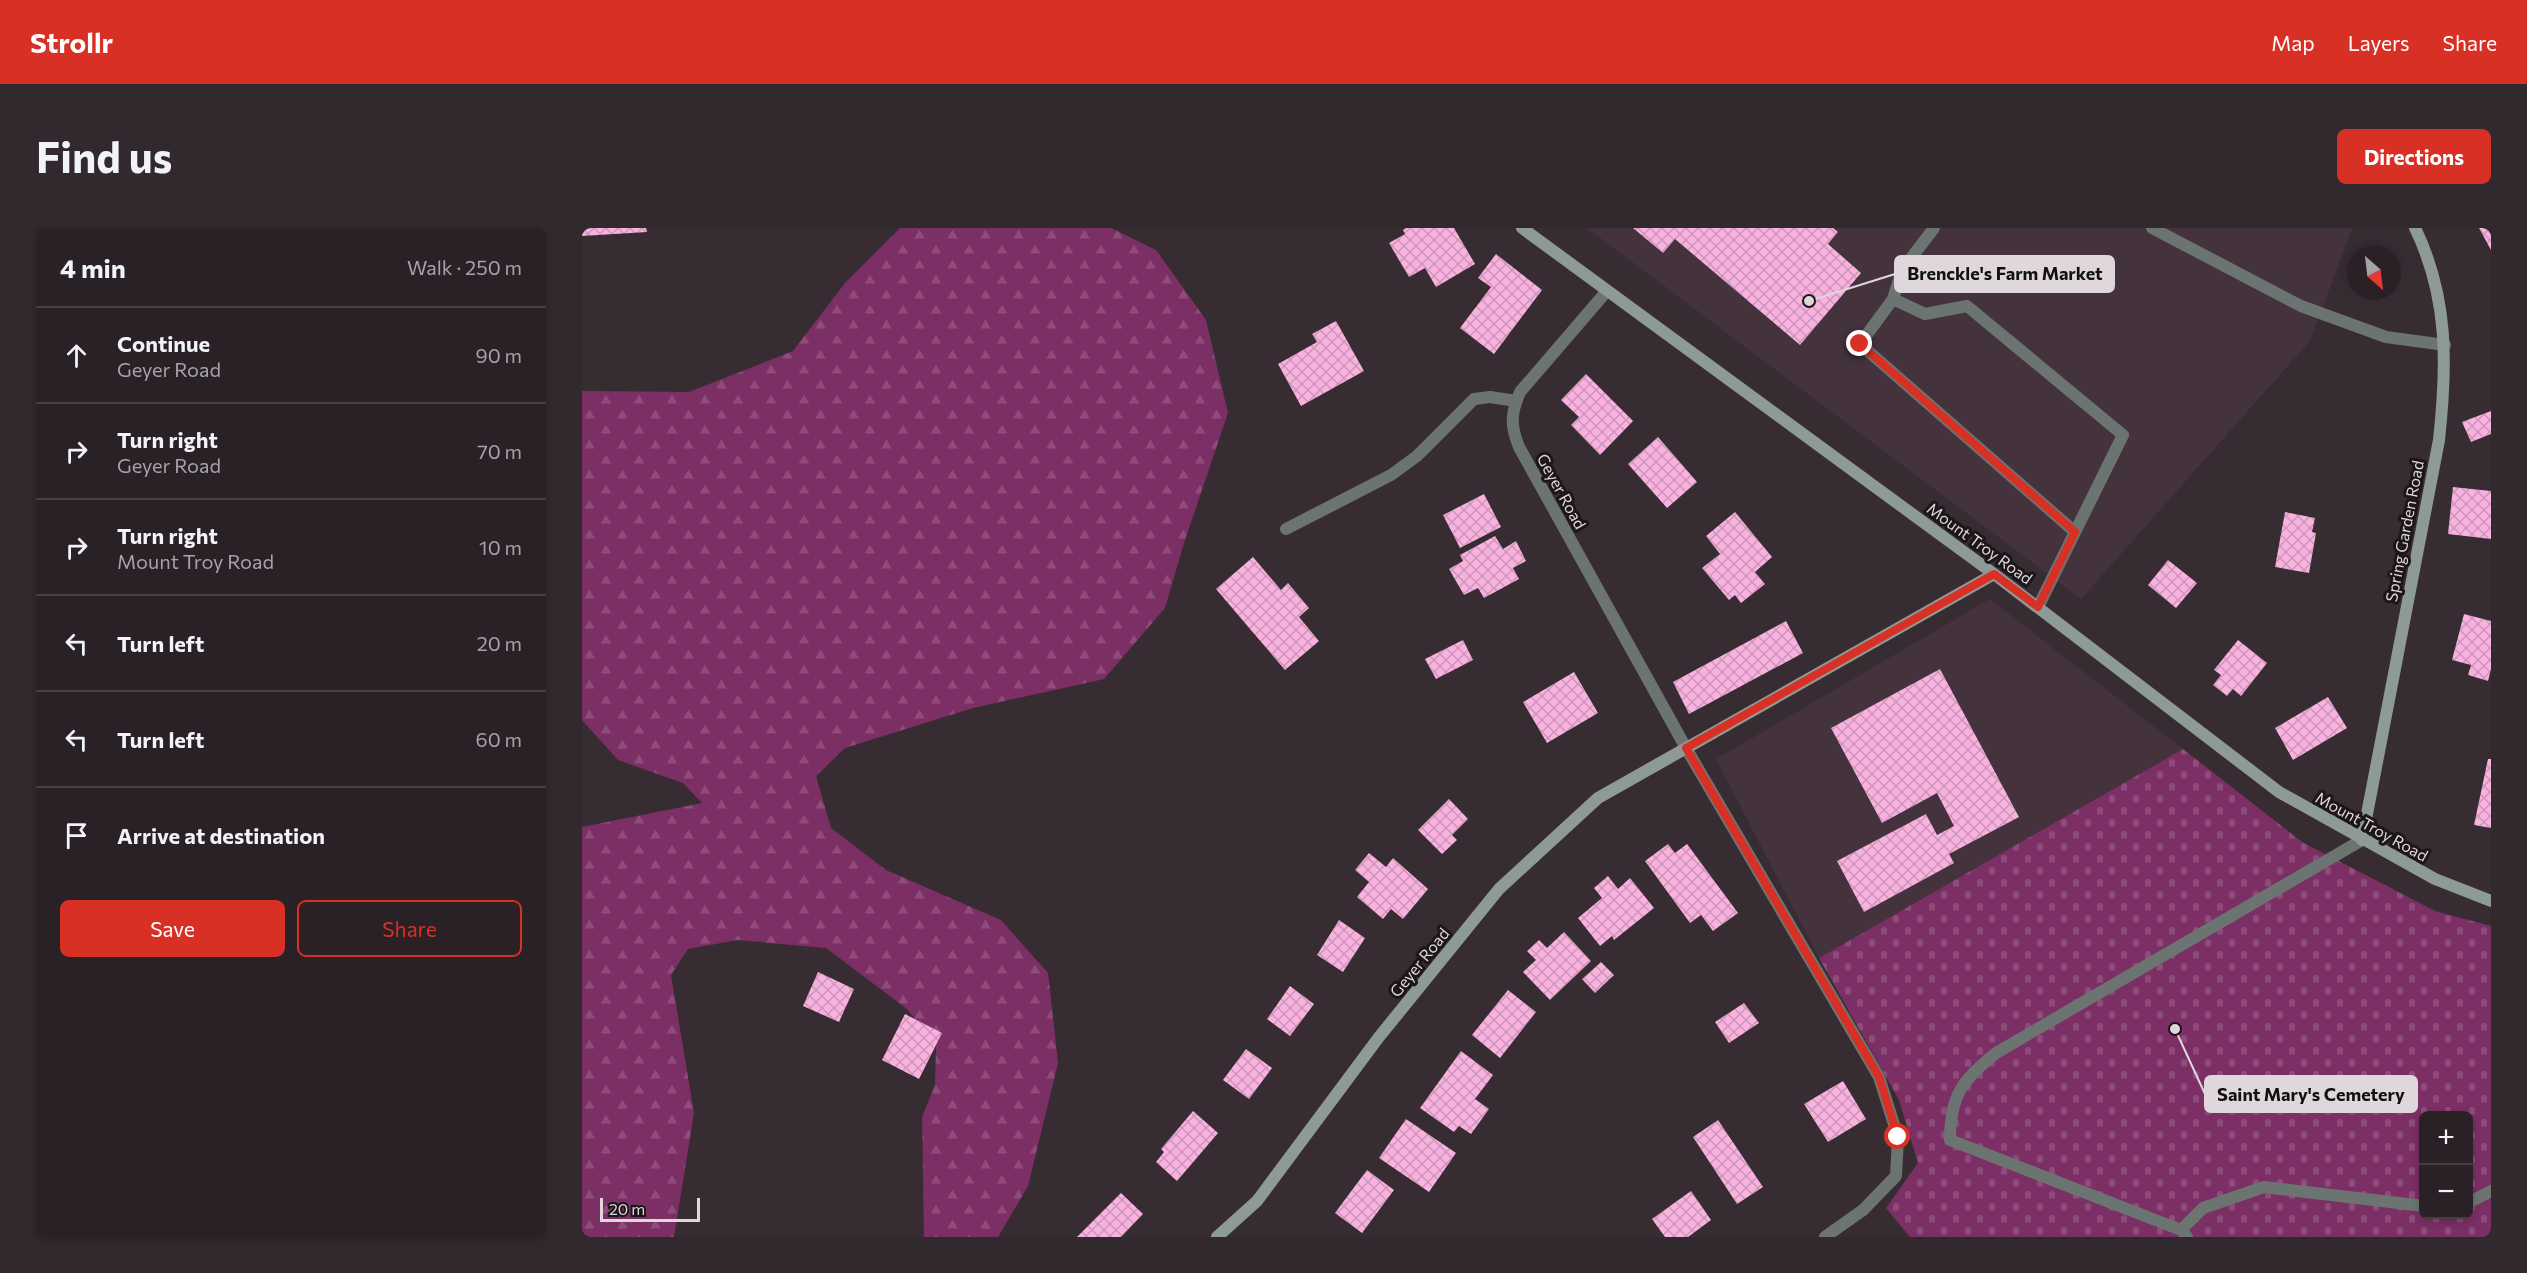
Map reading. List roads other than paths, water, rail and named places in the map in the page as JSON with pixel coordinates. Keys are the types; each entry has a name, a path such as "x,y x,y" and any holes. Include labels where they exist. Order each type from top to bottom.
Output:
{"street":[{"name":"Mount Troy Road","path":"1522,228 1606,292 1994,574 2279,792 2435,879 2491,901"},
{"path":"1934,228 1902,270 1893,299 1860,344 2075,532"},
{"path":"2152,228 2301,306 2386,337 2445,345"},
{"name":"Spring Garden Road","path":"2362,840 2439,440 2445,345 2436,286 2415,228"},
{"name":"Geyer Road","path":"1606,292 1520,392 1512,411 1510,426 1518,447 1686,748 1879,1077 1898,1137 1896,1176 1863,1209 1825,1237"},
{"path":"1893,299 1925,314 1967,306 2123,435 2038,607"},
{"path":"1286,529 1391,475 1417,456 1474,399 1490,397 1516,401"},
{"name":"Geyer Road","path":"1217,1237 1257,1201 1379,1037 1499,889 1598,798 1994,574"},
{"path":"2362,840 1996,1053 1974,1071 1960,1090 1950,1113 1950,1140 2184,1234 2204,1208 2264,1187 2419,1205"},
{"path":"2473,1201 2491,1191"}],"place":[{"name":"Brenckle's Farm Market","path":"1809,301"},
{"name":"Saint Mary's Cemetery","path":"2175,1029"}]}
